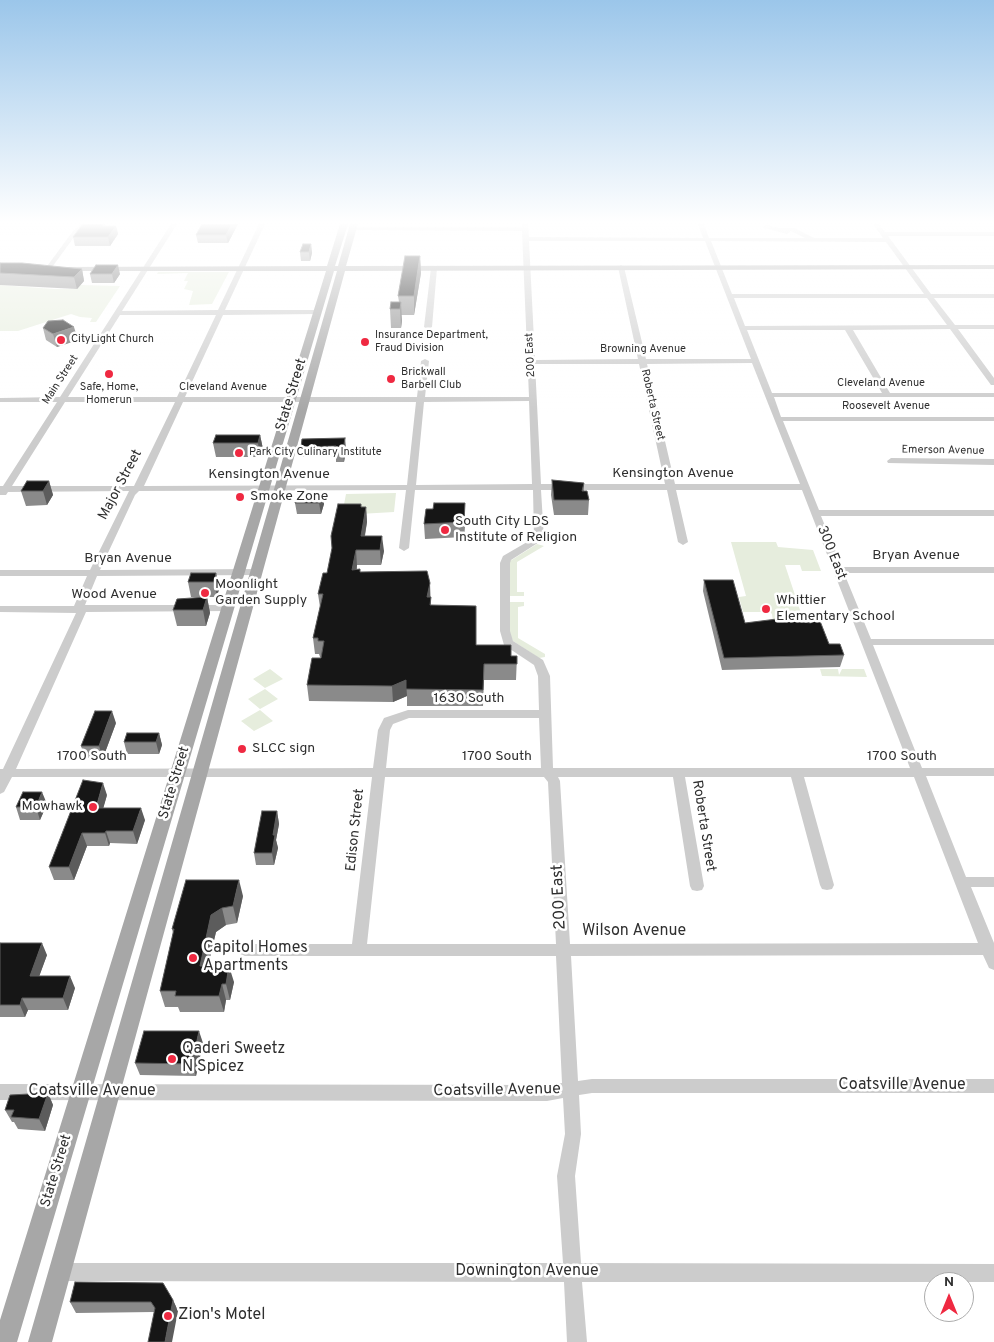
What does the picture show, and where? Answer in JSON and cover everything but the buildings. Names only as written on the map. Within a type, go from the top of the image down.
[{"type":"main road","name":"State Street","points":[[5,1342],[324,287]]},
{"type":"main road","name":"State Street","points":[[40,1342],[337,287]]},
{"type":"street","name":"Main Street","points":[[2,492],[134,287]]},
{"type":"street","name":"Major Street","points":[[0,790],[4,773],[81,613],[80,604],[94,573],[131,494],[141,484],[233,287]]},
{"type":"street","points":[[428,327],[432,287]]},
{"type":"street","name":"200 East","points":[[528,287],[539,539],[507,558],[505,563],[505,631],[508,643],[540,663],[543,669],[547,772],[554,781],[573,1134],[566,1176],[577,1342]]},
{"type":"street","name":"Roberta Street","points":[[625,287],[683,542]]},
{"type":"street","name":"300 East","points":[[725,287],[961,882],[991,949],[994,964]]},
{"type":"street","points":[[922,287],[994,383]]},
{"type":"street","points":[[729,296],[994,296]]},
{"type":"street","points":[[118,313],[317,312]]},
{"type":"street","points":[[741,328],[994,327]]},
{"type":"street","points":[[848,328],[886,395]]},
{"type":"street","points":[[404,548],[425,360]]},
{"type":"street","name":"Browning Avenue","points":[[531,362],[755,361]]},
{"type":"street","name":"Cleveland Avenue","points":[[768,395],[994,395]]},
{"type":"street","name":"Cleveland Avenue","points":[[0,400],[533,399]]},
{"type":"street","name":"Roosevelt Avenue","points":[[778,419],[994,418]]},
{"type":"street","name":"Emerson Avenue","points":[[891,461],[994,462]]},
{"type":"street","name":"Kensington Avenue","points":[[2,492],[136,489],[805,487]]},
{"type":"street","points":[[815,513],[994,513]]},
{"type":"street","name":"Bryan Avenue","points":[[838,570],[994,570]]},
{"type":"street","name":"Bryan Avenue","points":[[0,573],[257,572]]},
{"type":"street","name":"Wood Avenue","points":[[0,609],[228,608]]},
{"type":"street","points":[[866,642],[994,642]]},
{"type":"street","name":"1630 South","points":[[393,718],[408,714],[545,714]]},
{"type":"street","name":"Edison Street","points":[[359,950],[386,724],[393,718]]},
{"type":"street","name":"1700 South","points":[[4,773],[201,771],[994,772]]},
{"type":"street","name":"Roberta Street","points":[[678,772],[696,886]]},
{"type":"street","points":[[796,772],[827,885]]},
{"type":"street","points":[[961,882],[994,882]]},
{"type":"street","name":"Wilson Avenue","points":[[244,950],[991,949]]},
{"type":"street","name":"Coatsville Avenue","points":[[0,1092],[547,1093],[592,1086],[994,1086]]},
{"type":"street","name":"Downington Avenue","points":[[60,1272],[994,1273]]},
{"type":"green space","points":[[0,287],[76,289],[78,287],[120,287],[96,322],[90,322],[92,318],[71,314],[18,331],[0,331]]},
{"type":"green space","points":[[185,287],[221,287],[212,304],[189,305],[193,291],[184,289]]},
{"type":"green space","points":[[396,493],[394,512],[342,515],[346,494]]},
{"type":"green space","points":[[731,542],[776,542],[778,547],[813,550],[821,571],[802,571],[800,565],[785,565],[802,616],[794,623],[773,622],[770,612],[743,612],[739,597],[746,596]]},
{"type":"green space","points":[[537,544],[544,546],[517,562],[517,592],[524,592],[524,596],[510,596],[510,561]]},
{"type":"green space","points":[[510,602],[524,602],[524,606],[518,607],[518,638],[545,654],[545,657],[539,658],[513,641],[510,635]]},
{"type":"green space","points":[[270,669],[283,679],[265,688],[253,679]]},
{"type":"green space","points":[[820,669],[838,669],[839,675],[842,669],[864,669],[867,677],[822,676]]},
{"type":"green space","points":[[265,689],[278,699],[260,709],[248,699]]},
{"type":"green space","points":[[260,710],[273,721],[254,731],[241,721]]},
{"type":"place","name":"CityLight Church","points":[[61,340]]},
{"type":"place","name":"Insurance Department, Fraud Division","points":[[365,342]]},
{"type":"place","name":"Safe, Home, Homerun","points":[[109,374]]},
{"type":"place","name":"Brickwall Barbell Club","points":[[391,379]]},
{"type":"place","name":"Park City Culinary Institute","points":[[239,453]]},
{"type":"place","name":"Smoke Zone","points":[[240,497]]},
{"type":"place","name":"South City LDS Institute of Religion","points":[[445,530]]},
{"type":"place","name":"Moonlight Garden Supply","points":[[205,593]]},
{"type":"place","name":"Whittier Elementary School","points":[[766,609]]},
{"type":"place","name":"SLCC sign","points":[[242,749]]},
{"type":"place","name":"Mowhawk","points":[[93,807]]},
{"type":"place","name":"Capitol Homes Apartments","points":[[193,958]]},
{"type":"place","name":"Qaderi Sweetz N Spicez","points":[[172,1059]]},
{"type":"place","name":"Zion's Motel","points":[[168,1316]]}]
